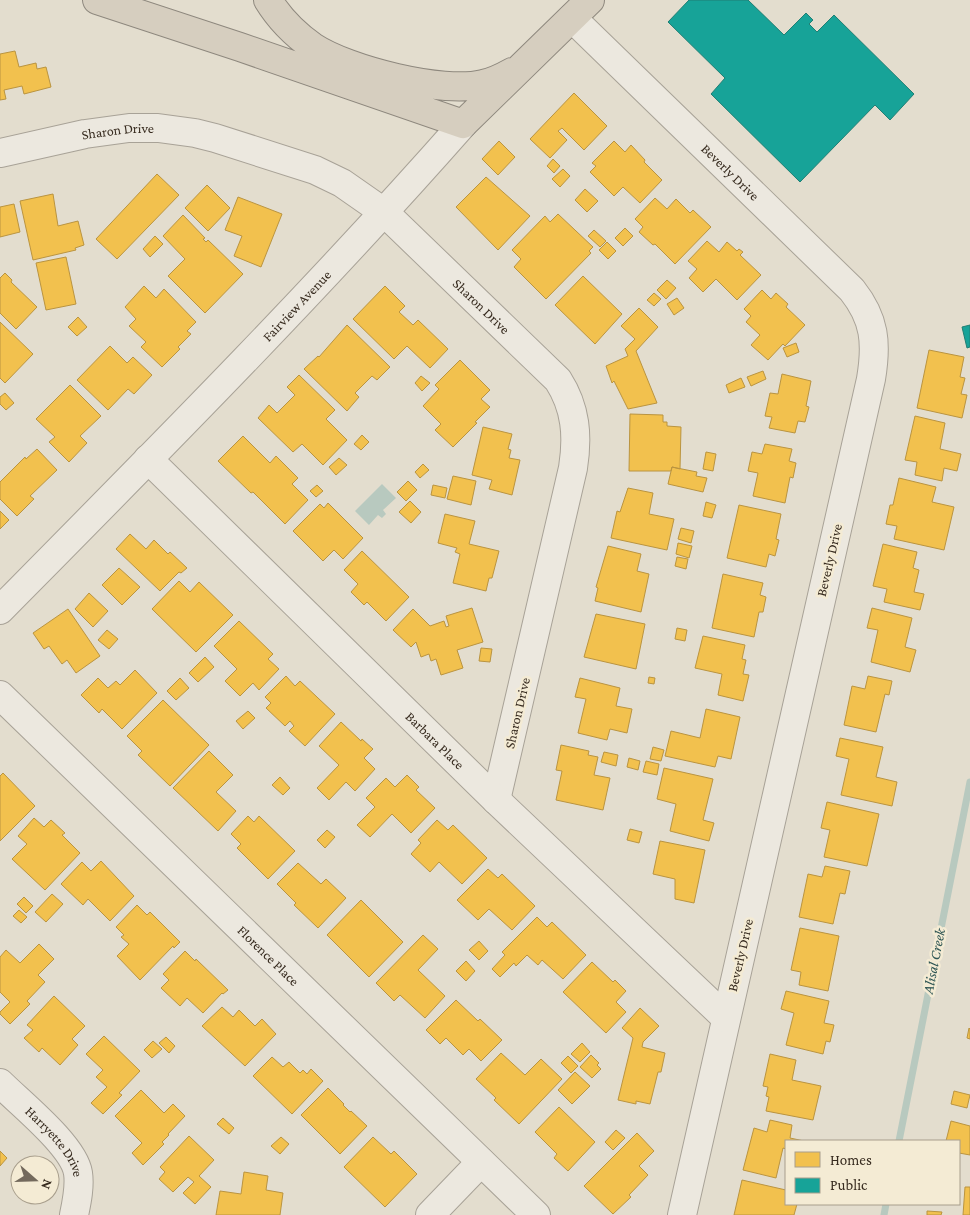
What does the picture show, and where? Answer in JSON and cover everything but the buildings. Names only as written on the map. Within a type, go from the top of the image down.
[{"type":"highway","points":[[97,0],[463,124]]},
{"type":"highway","points":[[268,0],[286,23],[314,47],[329,55],[389,75],[430,84],[466,86],[484,84],[522,68]]},
{"type":"highway","name":"Fairview Avenue","points":[[463,124],[581,9]]},
{"type":"street","name":"Beverly Drive","points":[[581,9],[852,290],[866,309],[874,338],[873,364],[870,379],[682,1215]]},
{"type":"street","name":"Fairview Avenue","points":[[0,610],[385,213],[463,124]]},
{"type":"street","name":"Sharon Drive","points":[[0,153],[85,134],[144,127],[174,129],[215,138],[315,170],[342,183],[385,213],[558,380],[567,396],[574,417],[576,441],[573,468],[496,800]]},
{"type":"street","name":"Barbara Place","points":[[148,459],[496,800],[726,1018]]},
{"type":"street","name":"Florence Place","points":[[0,695],[536,1215]]},
{"type":"street","name":"Harryette Drive","points":[[0,1083],[72,1156],[78,1172],[78,1189],[74,1215]]},
{"type":"street","points":[[430,1215],[482,1162]]},
{"type":"shaded area","points":[[382,484],[396,498],[383,510],[386,514],[382,518],[378,515],[369,525],[355,511]]},
{"type":"waterway","name":"Alisal Creek","points":[[899,1140],[970,782]]},
{"type":"waterway","name":"Alisal Creek","points":[[884,1215],[886,1205]]}]
